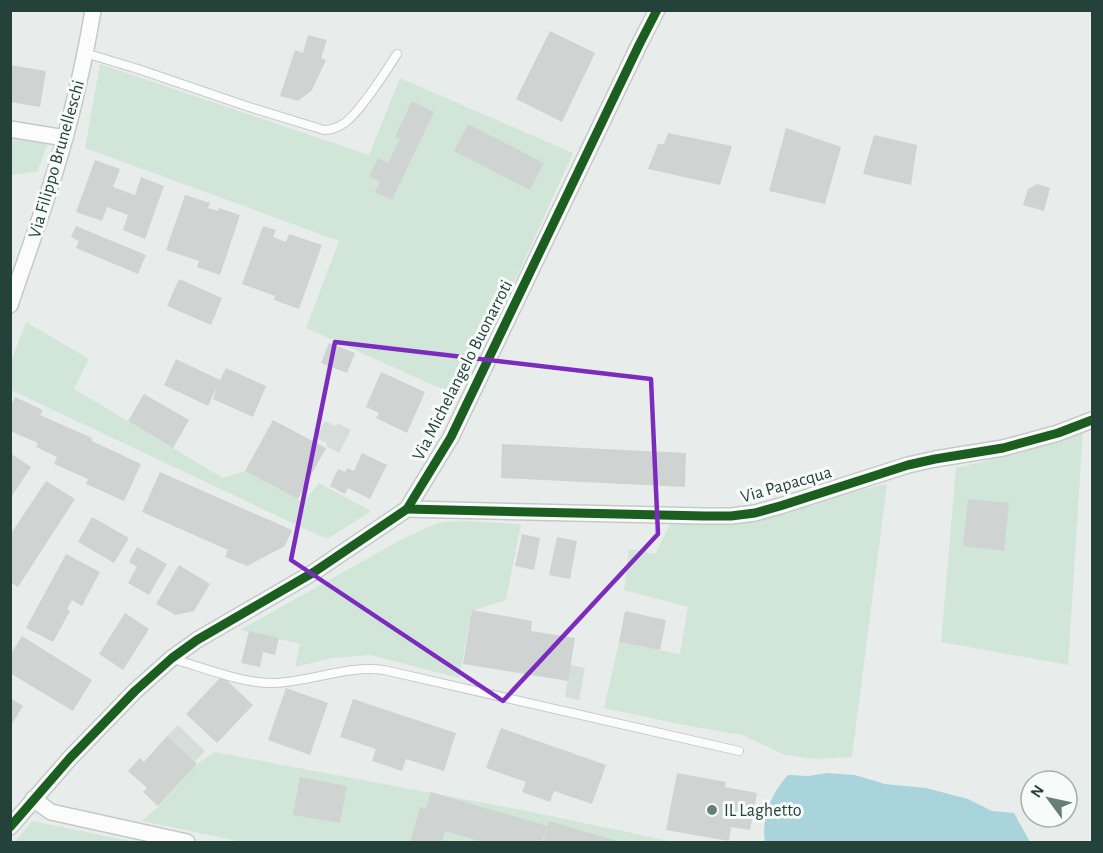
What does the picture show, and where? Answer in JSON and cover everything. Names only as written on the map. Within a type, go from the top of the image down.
[{"type":"street","name":"Via Filippo Brunelleschi","points":[[10,305],[64,138],[93,10]]},
{"type":"street","name":"Via Michelangelo Buonarroti","points":[[10,827],[70,758],[135,691],[172,658],[197,640],[314,572],[407,508],[451,437],[657,10]]},
{"type":"street","points":[[10,129],[64,138]]},
{"type":"street","name":"Via Papacqua","points":[[407,508],[704,516],[744,515],[780,506],[908,465],[1010,446],[1058,433],[1092,420]]},
{"type":"street","points":[[33,799],[51,812],[187,843]]},
{"type":"lane","points":[[85,53],[249,108],[324,130],[339,127],[353,115],[397,54]]},
{"type":"lane","points":[[172,658],[263,684],[366,669],[384,670],[739,751]]},
{"type":"highlighted area","points":[[335,342],[651,379],[658,534],[503,701],[291,560]]},
{"type":"shaded area","points":[[325,421],[335,426],[338,423],[351,430],[339,453],[326,446],[327,443],[316,438]]},
{"type":"shaded area","points":[[570,665],[585,668],[579,700],[565,697]]},
{"type":"shaded area","points":[[178,725],[205,751],[195,762],[167,736]]},
{"type":"green space","points":[[100,64],[369,155],[400,78],[573,153],[519,272],[453,394],[306,328],[339,241],[85,148]]},
{"type":"green space","points":[[10,136],[48,143],[37,172],[11,175]]},
{"type":"green space","points":[[26,322],[89,359],[74,389],[223,478],[245,471],[298,499],[303,504],[319,483],[371,511],[329,538],[322,537],[11,390],[10,364]]},
{"type":"green space","points":[[1083,431],[1068,665],[941,642],[956,468],[1002,457]]},
{"type":"green space","points":[[887,484],[852,757],[816,759],[785,755],[742,735],[604,708],[619,642],[680,654],[688,607],[624,590],[629,549],[655,554],[670,524],[723,524],[763,518],[813,505],[850,492]]},
{"type":"green space","points":[[440,522],[521,524],[506,600],[472,611],[459,678],[370,655],[333,658],[295,667],[300,644],[240,630],[402,539]]},
{"type":"green space","points":[[214,752],[532,812],[674,842],[242,842],[142,821],[159,806],[197,764]]},
{"type":"green space","points":[[32,821],[135,842],[15,842]]},
{"type":"water","points":[[827,773],[855,775],[885,784],[926,788],[968,799],[992,811],[1014,813],[1019,822],[1019,829],[1023,829],[1030,842],[765,842],[766,815],[777,789],[788,775],[808,776]]},
{"type":"building","points":[[550,31],[595,53],[562,122],[516,99]]},
{"type":"building","points":[[308,35],[327,40],[321,58],[326,60],[312,90],[298,101],[280,96],[295,50],[303,53]]},
{"type":"building","points":[[10,65],[46,71],[40,107],[10,102]]},
{"type":"building","points":[[412,101],[434,112],[392,200],[375,192],[380,182],[369,176],[378,158],[388,163],[400,139],[395,137]]},
{"type":"building","points":[[468,124],[544,163],[530,190],[454,151]]},
{"type":"building","points":[[786,128],[841,147],[825,204],[769,191]]},
{"type":"building","points":[[668,133],[732,146],[720,185],[648,169],[658,144],[664,144]]},
{"type":"building","points":[[874,135],[917,145],[911,185],[863,174]]},
{"type":"building","points":[[95,160],[120,169],[113,187],[135,195],[141,177],[164,186],[145,239],[123,230],[128,215],[107,207],[102,221],[76,212]]},
{"type":"building","points":[[1037,184],[1050,188],[1044,211],[1023,205],[1028,189]]},
{"type":"building","points":[[185,195],[210,203],[208,208],[218,211],[219,208],[240,215],[220,275],[197,267],[199,261],[166,250]]},
{"type":"building","points":[[76,226],[146,255],[138,274],[76,248],[79,241],[71,237]]},
{"type":"building","points":[[263,226],[276,230],[273,237],[286,242],[289,234],[322,245],[299,309],[274,300],[275,296],[242,284]]},
{"type":"building","points":[[179,279],[222,298],[211,325],[167,306]]},
{"type":"building","points":[[329,343],[355,353],[347,373],[321,363]]},
{"type":"building","points":[[176,359],[220,380],[226,368],[266,386],[253,417],[213,399],[218,385],[208,406],[164,385]]},
{"type":"building","points":[[381,372],[425,392],[407,433],[376,418],[379,413],[366,407]]},
{"type":"building","points":[[144,394],[189,420],[173,448],[128,421]]},
{"type":"building","points":[[15,397],[43,410],[40,415],[92,438],[92,441],[141,464],[124,501],[86,484],[88,479],[54,464],[57,457],[36,447],[38,443],[10,431],[10,407]]},
{"type":"building","points":[[273,420],[326,448],[298,499],[245,471]]},
{"type":"building","points":[[502,444],[686,453],[685,487],[501,478]]},
{"type":"building","points":[[10,453],[31,467],[10,499]]},
{"type":"building","points":[[362,453],[387,465],[370,499],[348,488],[345,494],[330,486],[338,469],[345,472],[347,468],[354,471]]},
{"type":"building","points":[[160,472],[292,530],[285,546],[247,566],[225,557],[228,550],[142,512]]},
{"type":"building","points":[[46,481],[75,499],[18,587],[10,582],[10,535]]},
{"type":"building","points":[[968,499],[1009,503],[1004,551],[963,546]]},
{"type":"building","points":[[92,517],[129,538],[114,563],[78,542]]},
{"type":"building","points":[[522,534],[540,538],[534,570],[515,566]]},
{"type":"building","points":[[557,537],[577,541],[570,579],[549,575]]},
{"type":"building","points":[[137,547],[167,564],[149,595],[128,583],[137,567],[129,562]]},
{"type":"building","points":[[66,554],[100,572],[82,606],[72,600],[67,609],[70,611],[53,642],[26,628]]},
{"type":"building","points":[[179,565],[210,584],[194,611],[176,615],[156,604]]},
{"type":"building","points":[[472,610],[532,621],[531,631],[575,638],[568,681],[463,664]]},
{"type":"building","points":[[625,611],[666,620],[660,650],[619,642]]},
{"type":"building","points":[[125,613],[149,629],[123,670],[99,654]]},
{"type":"building","points":[[249,631],[279,638],[275,655],[263,652],[260,667],[241,663]]},
{"type":"building","points":[[22,636],[92,680],[73,711],[10,673],[10,655]]},
{"type":"building","points":[[222,676],[253,705],[217,743],[186,714]]},
{"type":"building","points":[[286,688],[328,703],[310,755],[268,740]]},
{"type":"building","points":[[10,698],[23,706],[10,727]]},
{"type":"building","points":[[353,699],[456,733],[444,771],[406,759],[402,771],[372,761],[376,749],[340,737]]},
{"type":"building","points":[[501,728],[606,765],[592,804],[554,791],[550,802],[522,792],[526,782],[486,768]]},
{"type":"building","points":[[167,736],[197,764],[158,806],[143,792],[147,788],[128,771],[140,758],[144,762]]},
{"type":"building","name":"IL Laghetto","points":[[677,773],[726,782],[725,787],[757,793],[750,830],[731,827],[729,841],[666,830]]},
{"type":"building","points":[[300,777],[347,786],[340,823],[293,815]]},
{"type":"building","points":[[431,792],[547,826],[542,842],[483,842],[445,831],[442,842],[410,842],[420,807],[426,808]]},
{"type":"building","points":[[549,821],[621,842],[543,842]]},
{"type":"cycle path","points":[[10,827],[70,758],[135,691],[172,658],[197,640],[314,572],[407,509],[451,437],[657,10]]},
{"type":"cycle path","points":[[407,509],[704,516],[755,513],[908,465],[1003,448],[1058,433],[1092,420]]},
{"type":"place","name":"IL Laghetto","points":[[712,810]]}]
